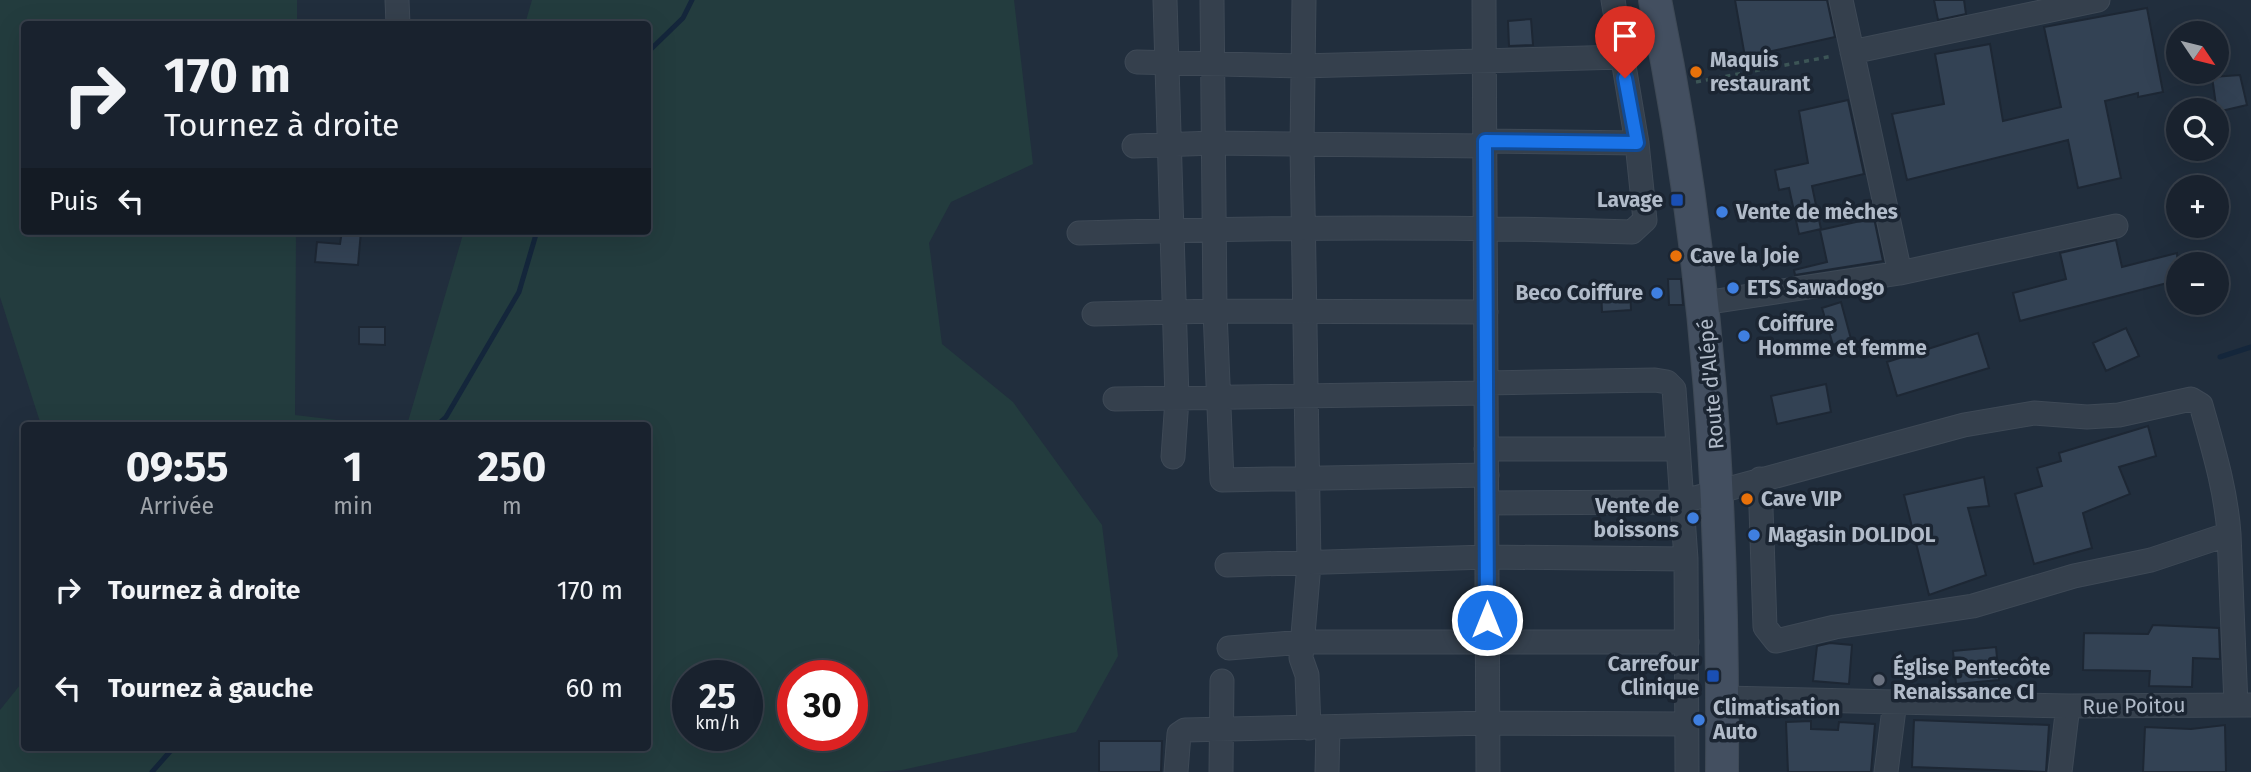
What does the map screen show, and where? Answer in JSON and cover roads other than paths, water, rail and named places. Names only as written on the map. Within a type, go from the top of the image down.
[{"type":"main road","name":"Route d'Alépé","points":[[1656,0],[1673,87],[1704,303],[1719,491],[1722,772]]},
{"type":"street","points":[[397,0],[398,21]]},
{"type":"street","points":[[1165,0],[1177,398],[1173,457]]},
{"type":"street","points":[[1212,0],[1215,311],[1221,398],[1222,480],[1486,475]]},
{"type":"street","points":[[1304,0],[1302,146],[1309,564],[1301,658],[1327,772]]},
{"type":"street","points":[[1484,0],[1488,772]]},
{"type":"street","points":[[1079,233],[1215,228],[1485,228],[1632,232],[1640,228],[1645,220],[1637,143],[1613,0]]},
{"type":"street","points":[[1841,0],[1900,273]]},
{"type":"street","points":[[1852,52],[2098,0]]},
{"type":"street","points":[[1137,62],[1302,66],[1621,57]]},
{"type":"street","points":[[1134,146],[1213,143],[1302,146],[1637,143]]},
{"type":"street","points":[[1704,303],[1900,273],[2116,226]]},
{"type":"street","points":[[1094,314],[1215,311],[1486,312]]},
{"type":"street","points":[[1115,399],[1308,396],[1667,382],[1674,389],[1686,559],[1687,772]]},
{"type":"street","points":[[1487,503],[1680,502],[1964,425],[2034,413],[2087,417],[2119,415],[2191,399],[2201,405],[2215,452],[2229,534],[2243,705]]},
{"type":"street","points":[[1486,449],[1677,449]]},
{"type":"street","points":[[1760,480],[1765,627],[1776,642],[1835,627],[1973,606],[2074,576],[2151,560],[2229,534]]},
{"type":"street","points":[[1227,565],[1487,557],[1686,559]]},
{"type":"street","points":[[1229,648],[1303,642],[1687,642]]},
{"type":"street","points":[[1221,772],[1222,681]]},
{"type":"street","name":"Rue Poitou","points":[[1723,698],[2068,706],[2243,705]]},
{"type":"street","points":[[1886,772],[1895,701]]},
{"type":"street","points":[[2060,772],[2068,706]]},
{"type":"street","points":[[1177,772],[1179,734],[1185,730],[1488,723],[1688,724]]},
{"type":"waterway","points":[[651,49],[683,18],[692,0]]},
{"type":"waterway","points":[[440,422],[446,417],[519,292],[536,235]]},
{"type":"waterway","points":[[2220,357],[2251,347]]},
{"type":"waterway","points":[[152,772],[170,751]]},
{"type":"place","name":"Maquis restaurant","points":[[1696,72]]},
{"type":"place","name":"Lavage","points":[[1677,200]]},
{"type":"place","name":"Vente de mèches","points":[[1722,212]]},
{"type":"place","name":"Cave la Joie","points":[[1676,256]]},
{"type":"place","name":"ETS Sawadogo","points":[[1733,288]]},
{"type":"place","name":"Beco Coiffure","points":[[1657,293]]},
{"type":"place","name":"Coiffure Homme et femme","points":[[1744,336]]},
{"type":"place","name":"Cave VIP","points":[[1747,499]]},
{"type":"place","name":"Vente de boissons","points":[[1693,518]]},
{"type":"place","name":"Magasin DOLIDOL","points":[[1754,535]]},
{"type":"place","name":"Carrefour Clinique","points":[[1713,676]]},
{"type":"place","name":"Église Pentecôte Renaissance CI","points":[[1879,680]]},
{"type":"place","name":"Climatisation Auto","points":[[1699,720]]}]
